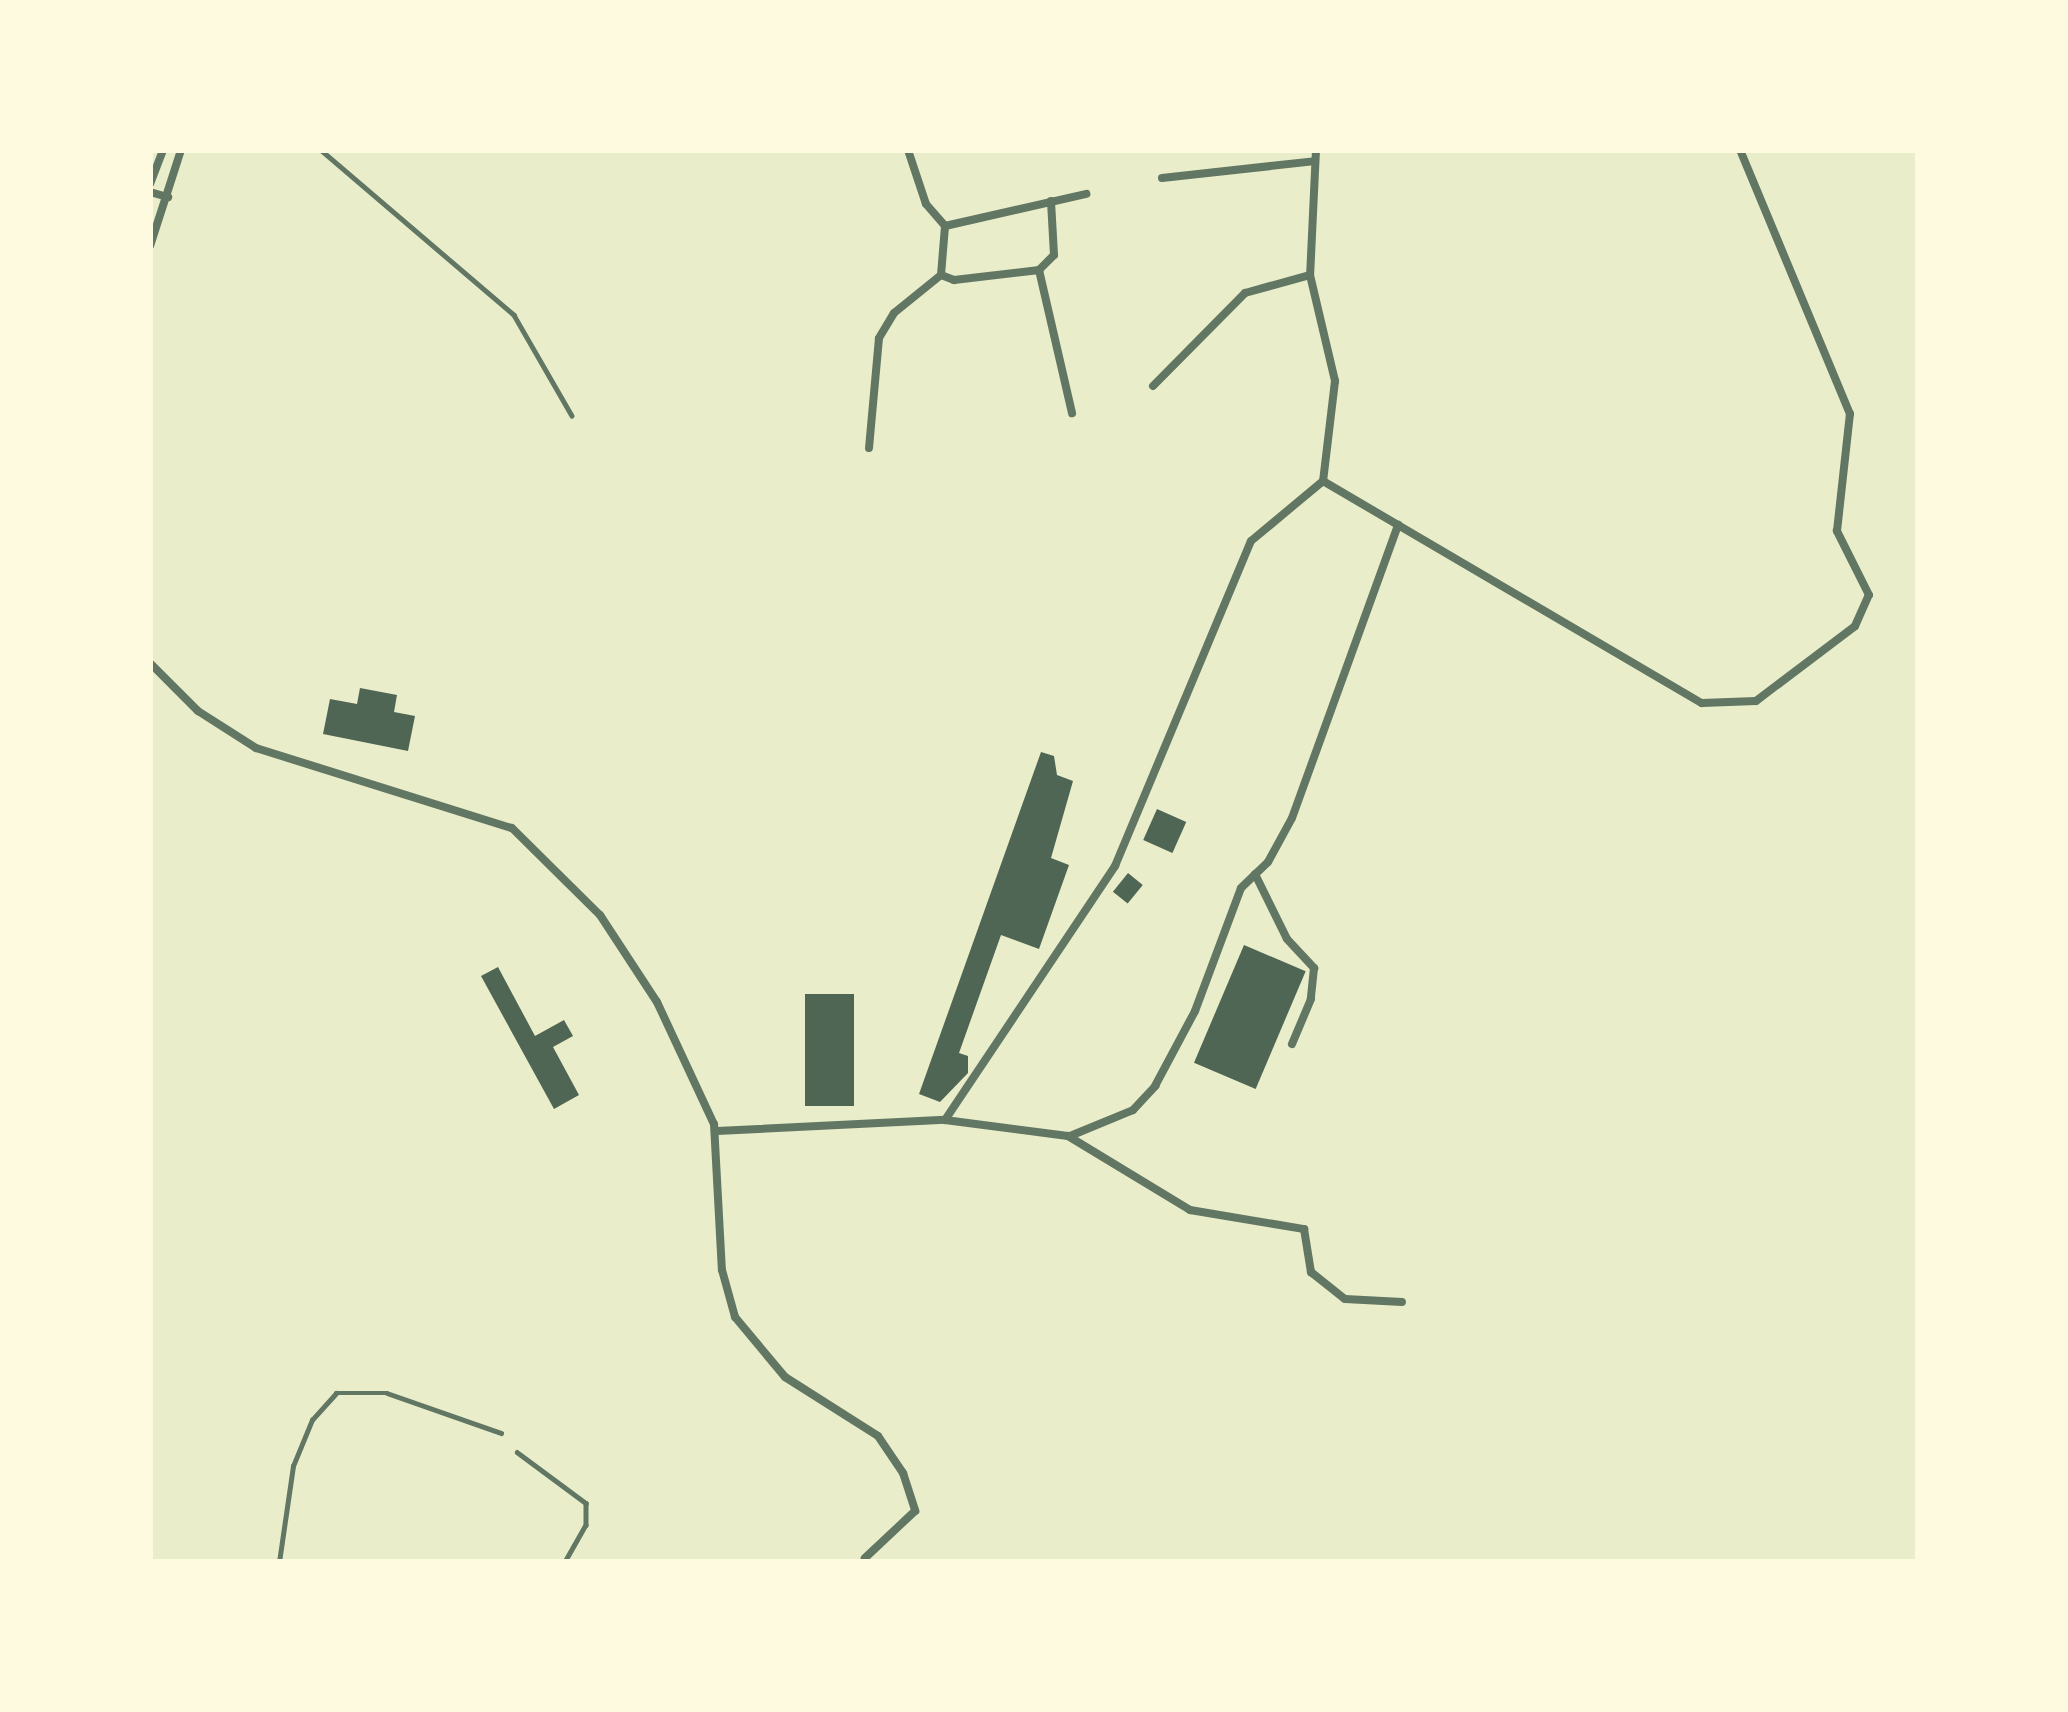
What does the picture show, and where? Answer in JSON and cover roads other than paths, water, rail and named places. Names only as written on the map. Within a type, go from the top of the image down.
[{"type":"street","points":[[150,161],[163,150]]},
{"type":"street","points":[[163,150],[150,188],[168,196]]},
{"type":"street","points":[[150,246],[181,150]]},
{"type":"street","points":[[869,448],[879,338],[894,313],[941,274],[945,226],[926,204],[908,150]]},
{"type":"street","points":[[1323,481],[1720,707],[1756,701],[1864,616],[1870,595],[1837,531],[1850,414],[1740,150]]},
{"type":"street","points":[[944,1120],[1115,866],[1252,541],[1323,481],[1335,381],[1310,275],[1316,156],[1162,178]]},
{"type":"street","points":[[945,226],[1086,194]]},
{"type":"street","points":[[941,274],[954,280],[1039,270],[1054,255],[1052,201]]},
{"type":"street","points":[[1039,270],[1072,412]]},
{"type":"street","points":[[1154,386],[1245,293],[1310,275]]},
{"type":"street","points":[[1068,1136],[1133,1110],[1155,1086],[1195,1011],[1241,888],[1292,818],[1398,525]]},
{"type":"street","points":[[150,663],[198,711],[256,748],[452,804],[521,834],[600,915],[657,1002],[717,1131],[722,1270],[735,1317],[785,1377],[892,1451],[915,1510],[864,1561]]},
{"type":"street","points":[[1255,874],[1316,979],[1292,1044]]},
{"type":"street","points":[[717,1131],[944,1120],[1068,1136],[1190,1210],[1304,1229],[1311,1272],[1345,1299],[1402,1302]]},
{"type":"lane","points":[[321,150],[514,315],[572,416]]},
{"type":"lane","points":[[279,1562],[293,1466],[312,1420],[336,1394],[387,1393],[501,1432]]},
{"type":"lane","points":[[517,1452],[586,1503],[586,1525],[565,1562]]}]
